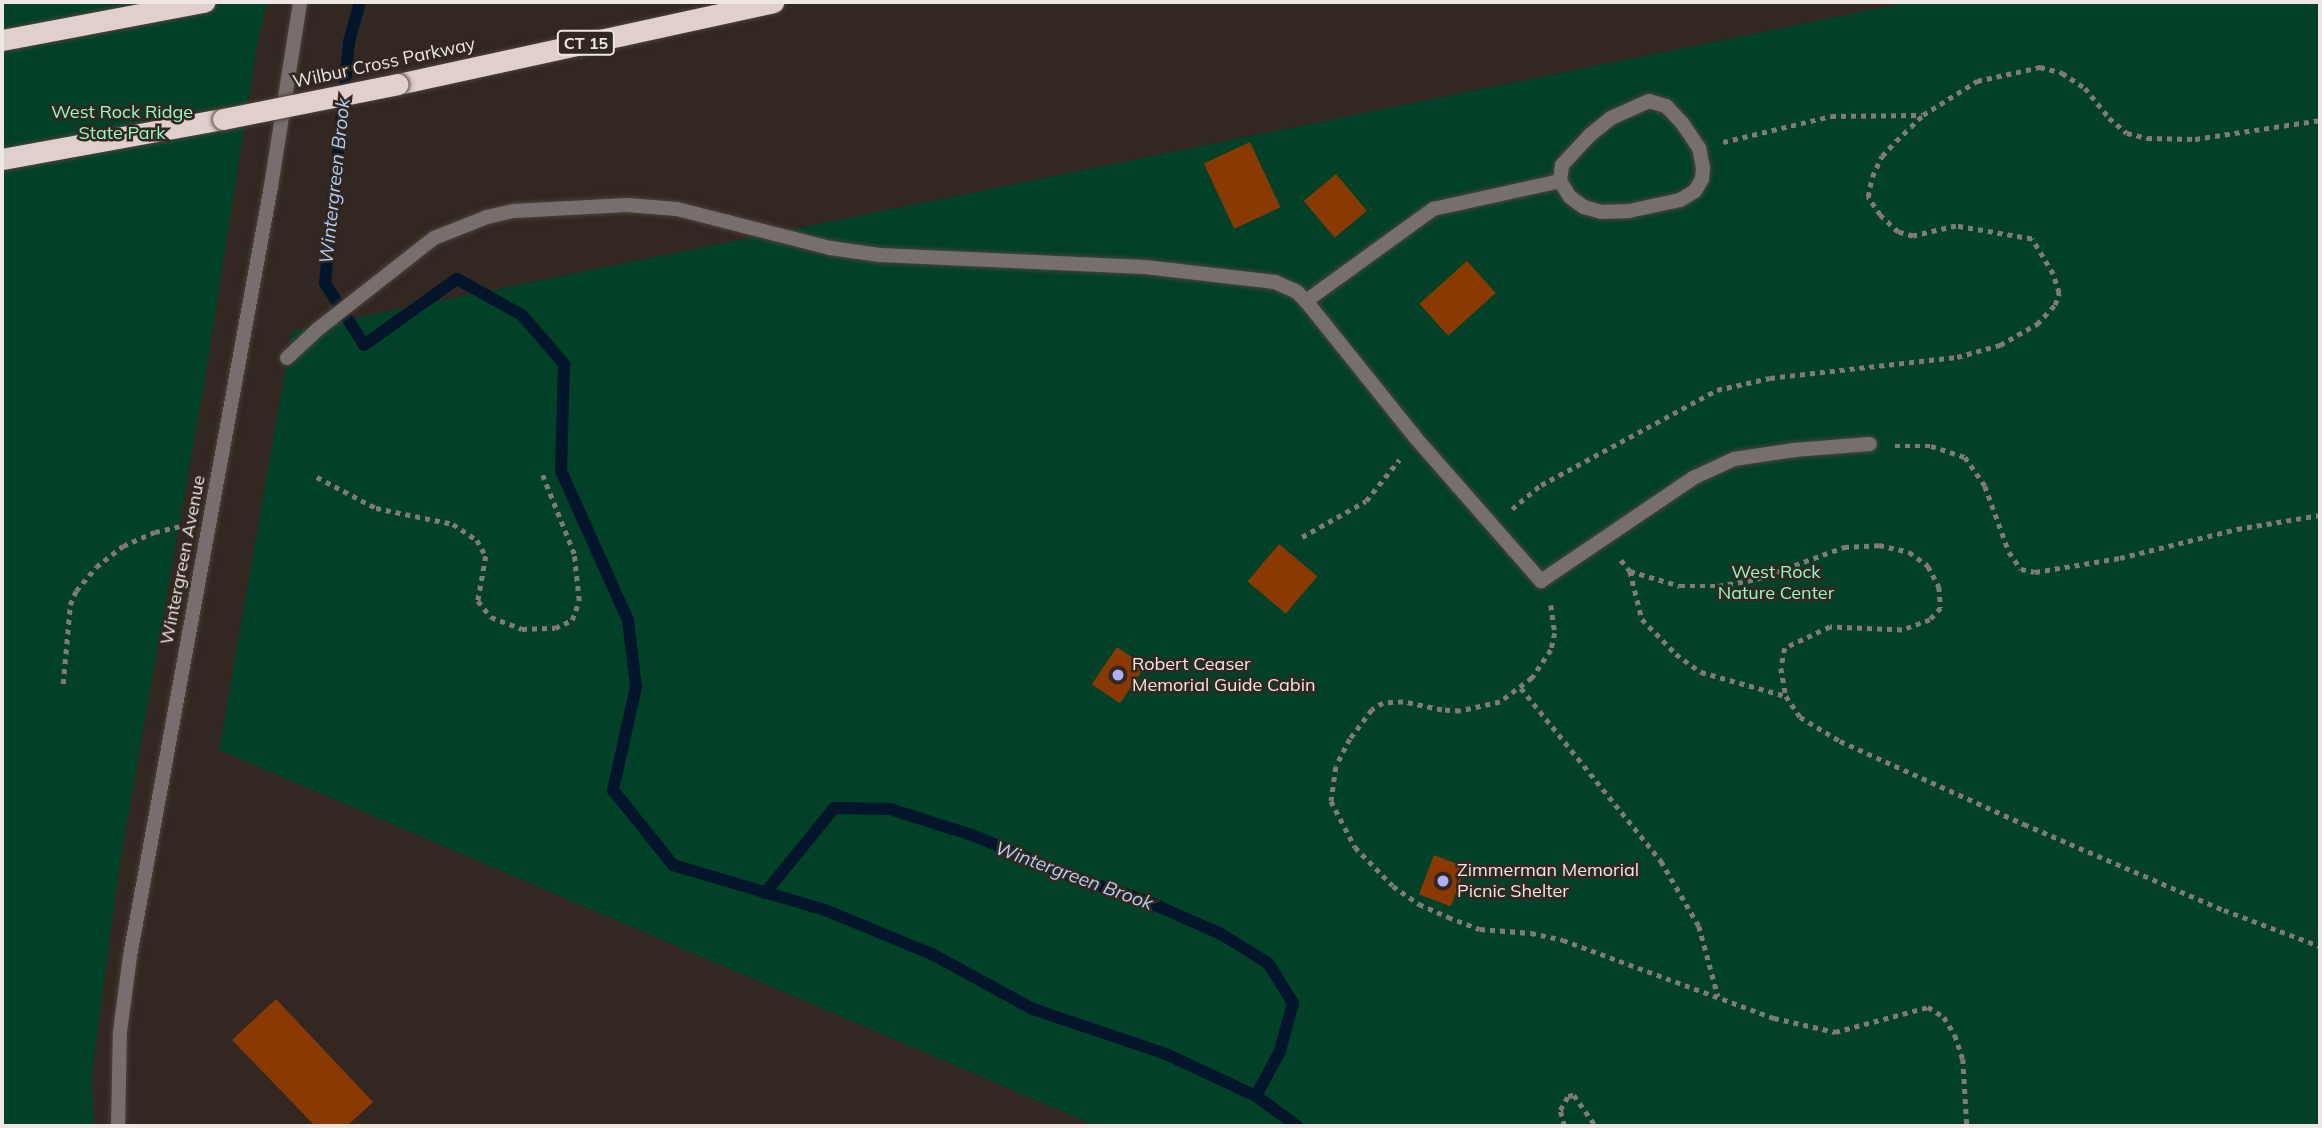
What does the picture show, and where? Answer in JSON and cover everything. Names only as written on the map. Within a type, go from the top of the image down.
[{"type":"highway","points":[[2,40],[204,2]]},
{"type":"highway","name":"Wilbur Cross Parkway","points":[[2,159],[398,84],[773,2]]},
{"type":"street","name":"Wintergreen Avenue","points":[[118,1126],[120,1032],[130,956],[210,523],[300,2]]},
{"type":"street","points":[[1649,101],[1666,106],[1699,148],[1702,179],[1695,191],[1654,207],[1601,212],[1584,207],[1570,197],[1560,181],[1562,165],[1590,135],[1611,118],[1649,101]]},
{"type":"street","points":[[1306,301],[1433,209],[1560,181]]},
{"type":"street","points":[[287,358],[318,329],[434,238],[487,217],[514,211],[627,205],[677,209],[830,248],[880,255],[1146,267],[1275,282],[1297,292],[1306,301],[1414,436],[1541,581],[1693,478],[1734,459],[1870,444]]},
{"type":"path","points":[[1490,525],[1541,485],[1717,390],[1770,378],[1957,357],[2000,345],[2037,324],[2055,305],[2058,284],[2038,245],[2025,236],[1956,226],[1913,236],[1898,232],[1880,215],[1868,197],[1872,177],[1881,156],[1923,115],[1977,81],[2040,66],[2062,73],[2085,88],[2109,118],[2127,133],[2147,138],[2195,138],[2320,120]]},
{"type":"path","points":[[1699,148],[1831,116],[1923,115]]},
{"type":"path","points":[[1302,537],[1366,501],[1384,482],[1414,436]]},
{"type":"path","points":[[1870,444],[1931,446],[1965,457],[1985,486],[2009,552],[2021,569],[2035,572],[2120,558],[2237,529],[2320,516]]},
{"type":"path","points":[[317,477],[376,508],[453,524],[477,540],[485,556],[478,601],[491,617],[522,629],[555,628],[572,620],[579,601],[574,554],[542,474]]},
{"type":"path","points":[[63,684],[70,605],[76,591],[96,567],[123,546],[155,531],[210,523]]},
{"type":"path","points":[[1603,538],[1630,571],[1642,620],[1676,654],[1700,672],[1786,696]]},
{"type":"path","points":[[1630,571],[1679,586],[1718,586],[1757,579],[1844,547],[1879,545],[1909,552],[1928,566],[1940,587],[1941,608],[1930,620],[1902,630],[1829,626],[1785,648],[1781,668],[1786,696],[1800,717],[1840,741],[2024,824],[2224,910],[2320,946]]},
{"type":"path","points":[[1541,581],[1552,607],[1555,633],[1551,650],[1521,688],[1500,702],[1460,711],[1403,702],[1383,703],[1372,710],[1350,739],[1336,767],[1331,801],[1355,847],[1393,886],[1419,904],[1448,917],[1480,929],[1531,933],[1563,940],[1774,1018],[1835,1032],[1928,1007],[1944,1017],[1955,1035],[1963,1059],[1967,1126]]},
{"type":"path","points":[[1521,688],[1661,861],[1699,926],[1718,996]]},
{"type":"path","points":[[1564,1126],[1560,1110],[1568,1096],[1574,1096],[1596,1126]]},
{"type":"green space","name":"West Rock Ridge State Park","points":[[2,2],[267,2],[257,45],[205,378],[121,856],[91,1079],[94,1126],[2,1126]]},
{"type":"green space","name":"West Rock Nature Center","points":[[1910,2],[2320,2],[2320,1126],[1096,1126],[219,750],[292,331]]},
{"type":"building","points":[[1250,142],[1280,207],[1234,229],[1204,164]]},
{"type":"building","points":[[1336,174],[1367,211],[1335,238],[1304,201]]},
{"type":"building","points":[[1467,261],[1496,293],[1448,336],[1419,304]]},
{"type":"building","points":[[1279,544],[1317,576],[1286,614],[1248,582]]},
{"type":"building","points":[[1117,647],[1145,666],[1120,703],[1092,684]]},
{"type":"building","name":"Zimmerman Memorial Picnic Shelter","points":[[1434,855],[1466,867],[1451,906],[1419,894]]},
{"type":"building","points":[[276,999],[373,1102],[347,1126],[315,1126],[232,1040]]},
{"type":"waterway","name":"Wintergreen Brook","points":[[360,2],[349,42],[325,283],[364,345],[457,279],[522,315],[564,364],[561,471],[628,620],[636,687],[613,790],[673,865],[825,910],[932,954],[1033,1009],[1166,1054],[1256,1096],[1297,1126]]},
{"type":"waterway","name":"Wintergreen Brook","points":[[765,893],[834,808],[890,809],[975,836],[1059,872],[1151,903],[1221,934],[1268,963],[1293,1003],[1280,1051],[1256,1096]]},
{"type":"place","name":"Robert Ceaser Memorial Guide Cabin","points":[[1118,675]]},
{"type":"place","name":"Zimmerman Memorial Picnic Shelter","points":[[1443,881]]}]
